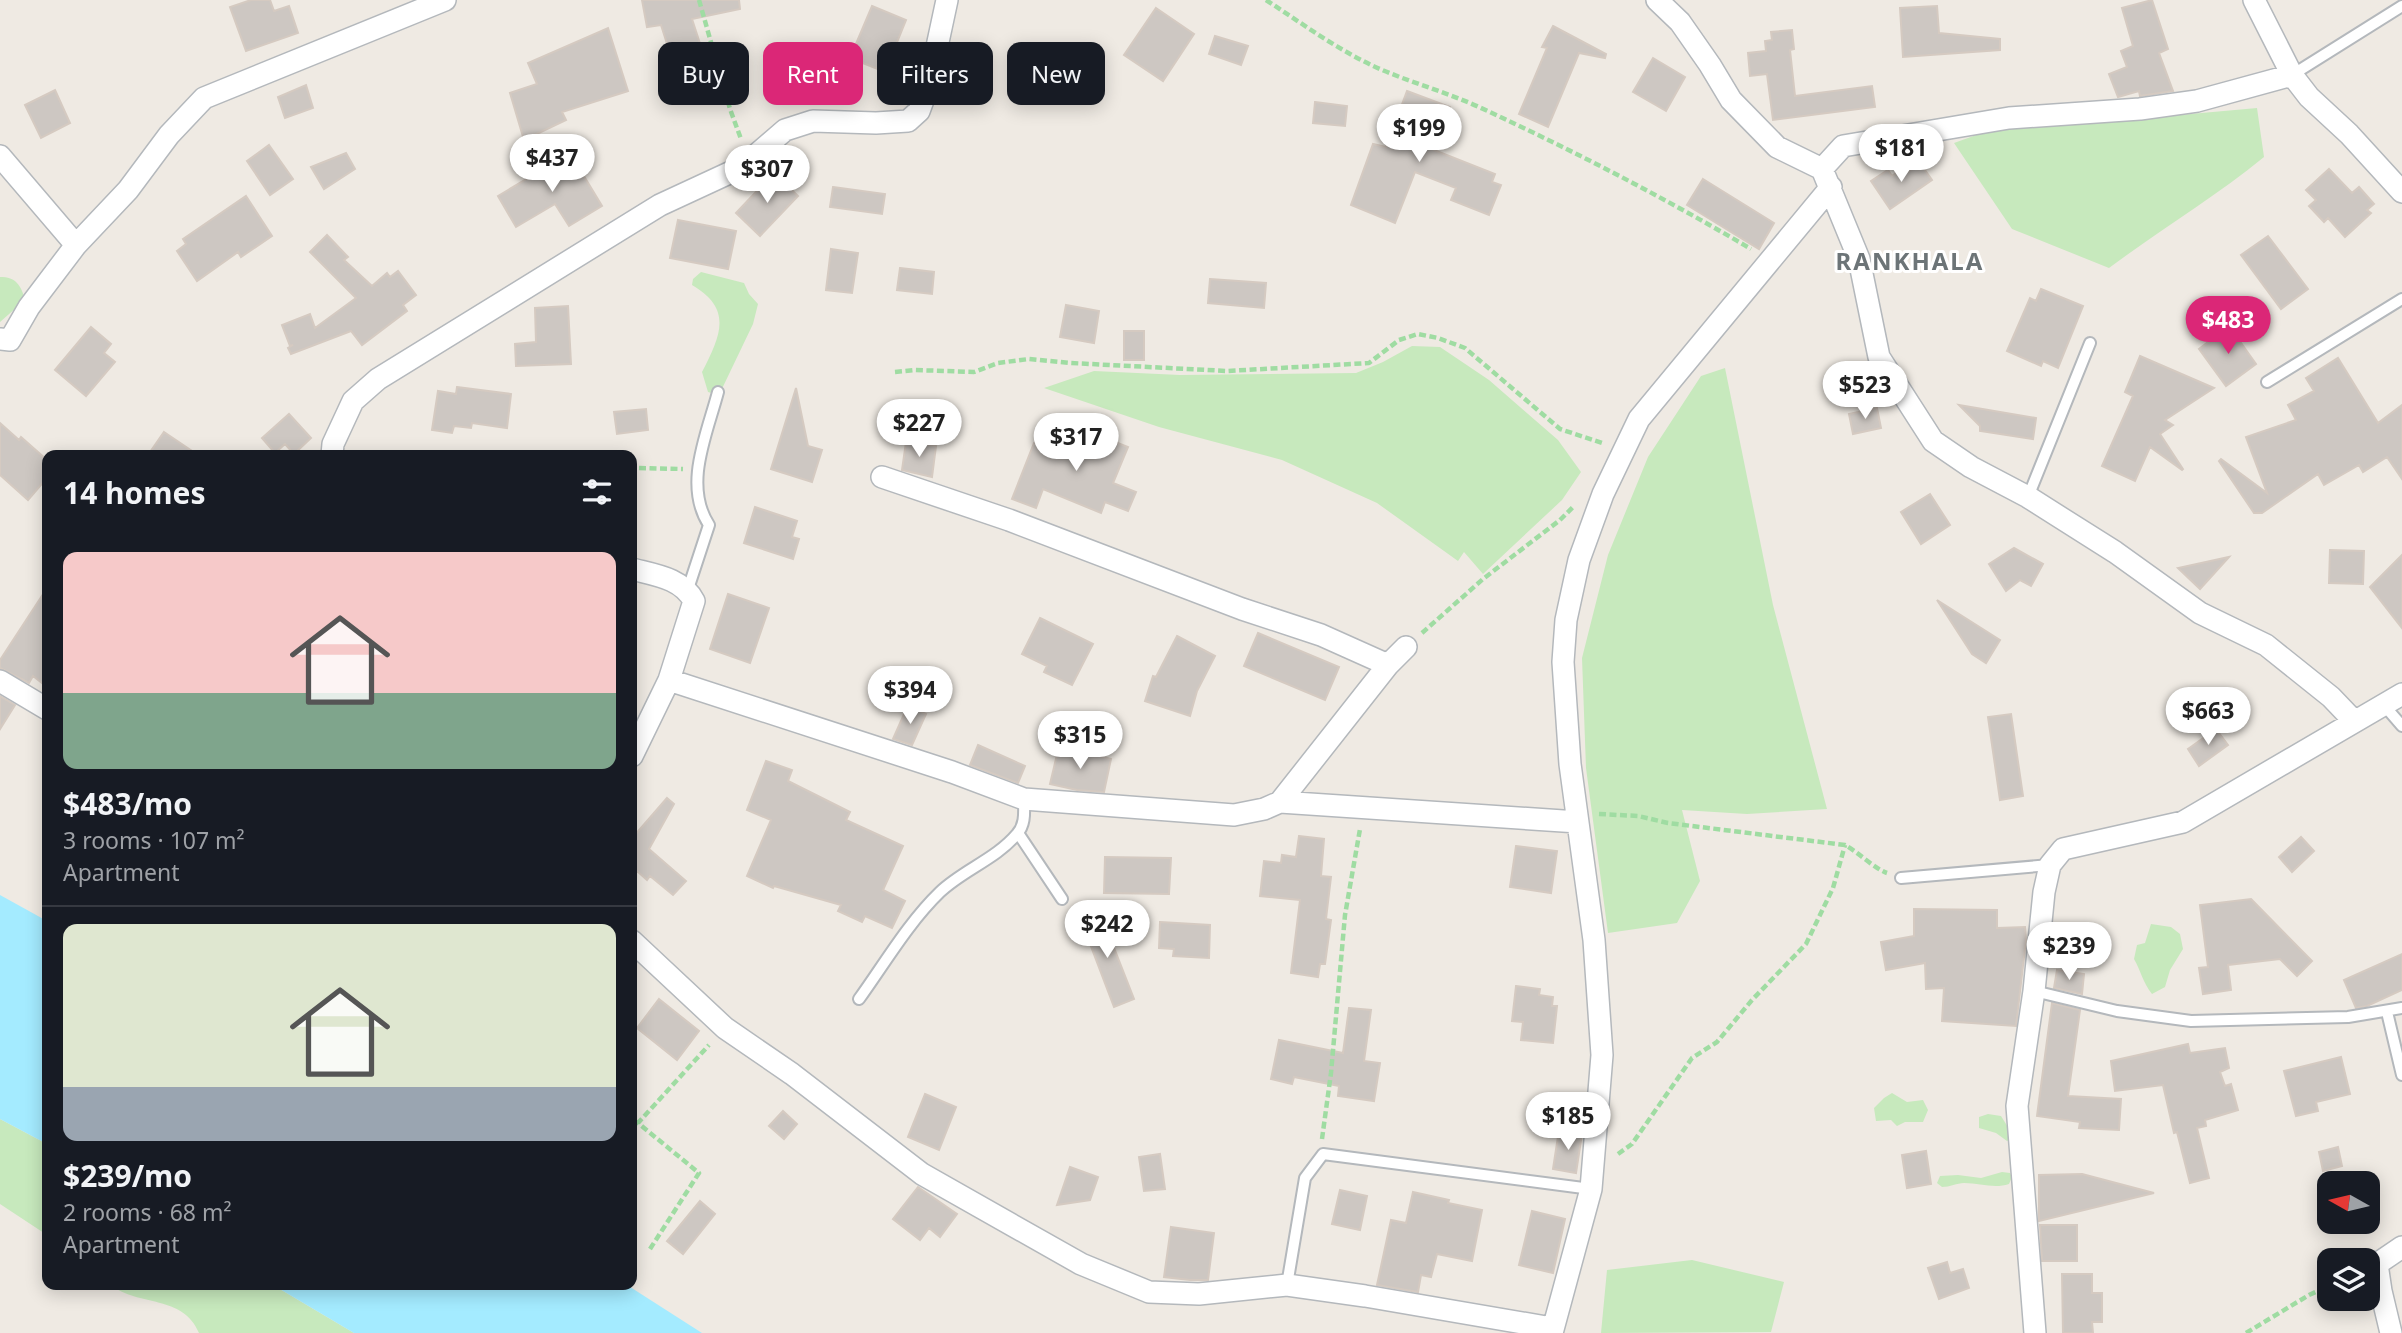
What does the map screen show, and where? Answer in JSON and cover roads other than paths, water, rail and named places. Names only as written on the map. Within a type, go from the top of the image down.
[{"type":"street","points":[[0,340],[10,340],[29,307],[76,245],[128,190],[169,135],[204,98],[445,0]]},
{"type":"street","points":[[332,450],[353,401],[378,379],[660,205],[742,167],[785,130],[813,121],[908,121],[919,111],[929,85],[947,0]]},
{"type":"street","points":[[1657,0],[1680,22],[1731,100],[1777,147],[1826,178],[1859,259],[1880,357],[1933,441],[1970,467],[2028,497],[2115,552],[2200,613],[2266,645],[2331,697],[2353,720]]},
{"type":"street","points":[[2254,0],[2292,75],[2309,97],[2349,134],[2402,192]]},
{"type":"street","points":[[637,946],[725,1028],[792,1073],[922,1174],[1081,1264],[1149,1292],[1199,1294],[1287,1285],[1552,1331],[1591,1189],[1602,1055],[1594,940],[1570,764],[1563,662],[1566,620],[1578,560],[1603,494],[1639,419],[1770,260],[1826,178],[1843,146],[2009,118],[2140,109],[2197,101],[2292,75]]},
{"type":"street","points":[[0,156],[76,245]]},
{"type":"street","points":[[882,477],[1009,520],[1242,609],[1321,635],[1388,665]]},
{"type":"street","points":[[637,570],[669,579],[688,589],[694,601],[669,680],[637,746]]},
{"type":"street","points":[[1280,802],[1388,665],[1406,648]]},
{"type":"street","points":[[669,680],[939,767],[1024,799],[1234,815],[1264,809],[1280,802],[1577,817]]},
{"type":"street","points":[[0,681],[42,706]]},
{"type":"street","points":[[2035,1333],[2017,1106],[2034,991],[2044,892],[2050,865],[2063,849],[2183,822],[2353,720],[2402,694]]},
{"type":"street","points":[[2391,1333],[2377,1264],[2402,1247]]},
{"type":"lane","points":[[2292,75],[2402,6]]},
{"type":"lane","points":[[2267,382],[2402,299]]},
{"type":"lane","points":[[2028,497],[2090,343]]},
{"type":"lane","points":[[688,589],[709,525],[701,513],[695,479],[718,392]]},
{"type":"lane","points":[[2382,704],[2402,726]]},
{"type":"lane","points":[[859,999],[927,905],[942,890],[1000,851],[1018,833],[1024,824],[1024,799]]},
{"type":"lane","points":[[1018,833],[1062,900]]},
{"type":"lane","points":[[1901,878],[2050,865]]},
{"type":"lane","points":[[2034,991],[2117,1011],[2192,1021],[2311,1019],[2387,1012],[2402,1008]]},
{"type":"lane","points":[[2387,1012],[2402,1075]]},
{"type":"lane","points":[[1287,1285],[1305,1178],[1323,1154],[1591,1189]]},
{"type":"water","points":[[0,895],[42,918],[42,1141],[0,1119]]},
{"type":"water","points":[[281,1290],[635,1290],[702,1333],[354,1333]]},
{"type":"district","name":"RANKHALA","points":[[1910,260]]}]
